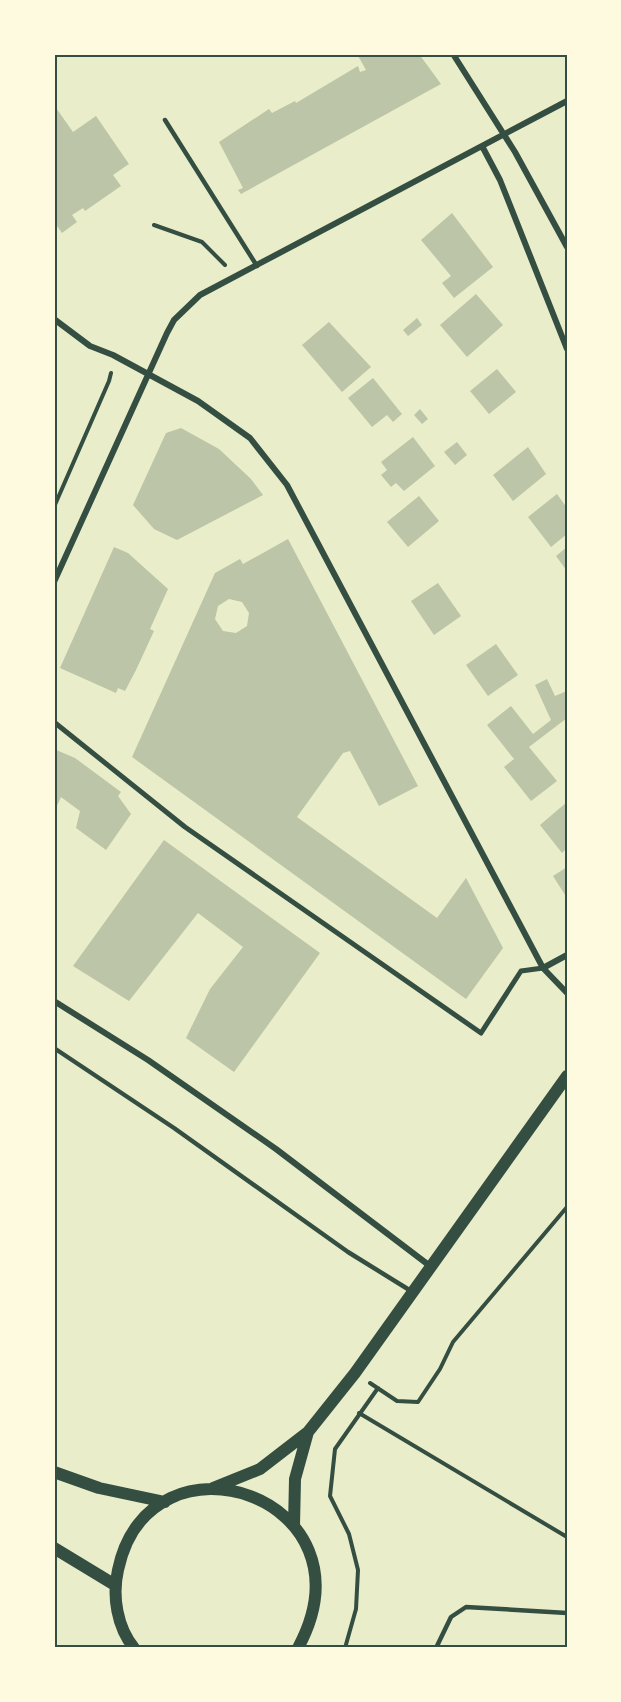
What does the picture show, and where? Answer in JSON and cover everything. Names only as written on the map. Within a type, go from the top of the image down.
[{"type":"main road","points":[[134,1648],[118,1617],[115,1585],[122,1552],[139,1523],[165,1502],[188,1492],[213,1488],[260,1468],[308,1432],[355,1373],[411,1291],[565,1079]]},
{"type":"main road","points":[[294,1526],[295,1479],[308,1432]]},
{"type":"main road","points":[[54,1472],[99,1488],[165,1502]]},
{"type":"main road","points":[[213,1488],[243,1492],[272,1505],[294,1526],[310,1554],[317,1586],[313,1618],[298,1648]]},
{"type":"main road","points":[[54,1548],[115,1585]]},
{"type":"street","points":[[453,54],[504,134],[567,248]]},
{"type":"street","points":[[54,582],[174,320],[185,306],[200,295],[567,101]]},
{"type":"street","points":[[482,146],[500,180],[567,349]]},
{"type":"street","points":[[54,319],[90,346],[113,355],[198,401],[250,438],[287,485],[543,968],[567,993]]},
{"type":"street","points":[[54,722],[185,827],[481,1033],[521,971],[543,968],[567,955]]},
{"type":"street","points":[[54,1001],[148,1060],[276,1149],[430,1266]]},
{"type":"lane","points":[[165,120],[257,266]]},
{"type":"lane","points":[[54,1048],[411,1291]]},
{"type":"lane","points":[[436,1648],[451,1617],[466,1607],[567,1613]]},
{"type":"path","points":[[154,225],[201,242],[237,277]]},
{"type":"path","points":[[54,507],[110,381],[113,355]]},
{"type":"path","points":[[355,1373],[397,1401],[418,1402],[440,1369],[453,1342],[567,1207]]},
{"type":"path","points":[[345,1648],[356,1609],[358,1570],[349,1534],[330,1496],[335,1449],[378,1388]]},
{"type":"path","points":[[359,1413],[567,1537]]},
{"type":"building","points":[[357,54],[419,54],[441,84],[241,194],[238,190],[243,188],[219,142],[269,109],[272,113],[295,101],[296,103],[358,66],[360,72],[366,70]]},
{"type":"building","points":[[54,105],[73,132],[96,116],[129,164],[113,175],[121,186],[85,211],[83,208],[72,215],[77,222],[62,233],[57,226],[54,228]]},
{"type":"building","points":[[452,213],[493,267],[454,298],[442,283],[451,276],[421,240]]},
{"type":"building","points":[[476,294],[503,325],[467,357],[440,325]]},
{"type":"building","points":[[417,318],[422,325],[408,336],[403,330]]},
{"type":"building","points":[[329,322],[371,367],[342,392],[302,345]]},
{"type":"building","points":[[497,369],[516,392],[489,414],[470,391]]},
{"type":"building","points":[[373,378],[402,414],[393,422],[387,415],[372,427],[348,398]]},
{"type":"building","points":[[420,409],[428,419],[422,424],[414,415]]},
{"type":"building","points":[[181,428],[219,449],[251,479],[263,495],[177,540],[154,529],[133,505],[166,433]]},
{"type":"building","points":[[413,437],[435,466],[404,491],[396,483],[391,487],[381,475],[387,470],[381,462]]},
{"type":"building","points":[[457,442],[467,455],[455,465],[444,452]]},
{"type":"building","points":[[528,447],[546,474],[513,501],[493,475]]},
{"type":"building","points":[[557,494],[567,508],[567,534],[551,547],[528,517]]},
{"type":"building","points":[[419,496],[439,521],[408,547],[387,522]]},
{"type":"building","points":[[288,539],[418,786],[379,806],[350,751],[343,753],[297,817],[437,918],[466,878],[503,948],[466,999],[132,757],[215,573],[240,559],[243,564]],"holes":[[[229,599],[242,602],[249,613],[247,626],[236,633],[223,631],[215,619],[218,606]]]},
{"type":"building","points":[[114,547],[128,553],[168,589],[150,629],[154,631],[136,670],[125,691],[118,688],[116,693],[60,668]]},
{"type":"building","points":[[567,547],[567,571],[556,556]]},
{"type":"building","points":[[438,583],[461,616],[434,635],[411,601]]},
{"type":"building","points":[[496,644],[518,675],[488,696],[466,665]]},
{"type":"building","points":[[547,679],[555,696],[567,691],[567,718],[529,747],[557,781],[531,801],[504,767],[514,759],[487,725],[511,706],[533,734],[551,720],[535,685]]},
{"type":"building","points":[[54,749],[75,758],[121,792],[118,796],[131,814],[106,850],[76,828],[80,811],[61,797],[54,812]]},
{"type":"building","points":[[567,802],[567,848],[562,853],[540,825]]},
{"type":"building","points":[[164,840],[320,953],[234,1072],[186,1038],[210,989],[243,947],[198,913],[129,1001],[73,966]]},
{"type":"building","points":[[567,867],[567,898],[553,876]]}]
